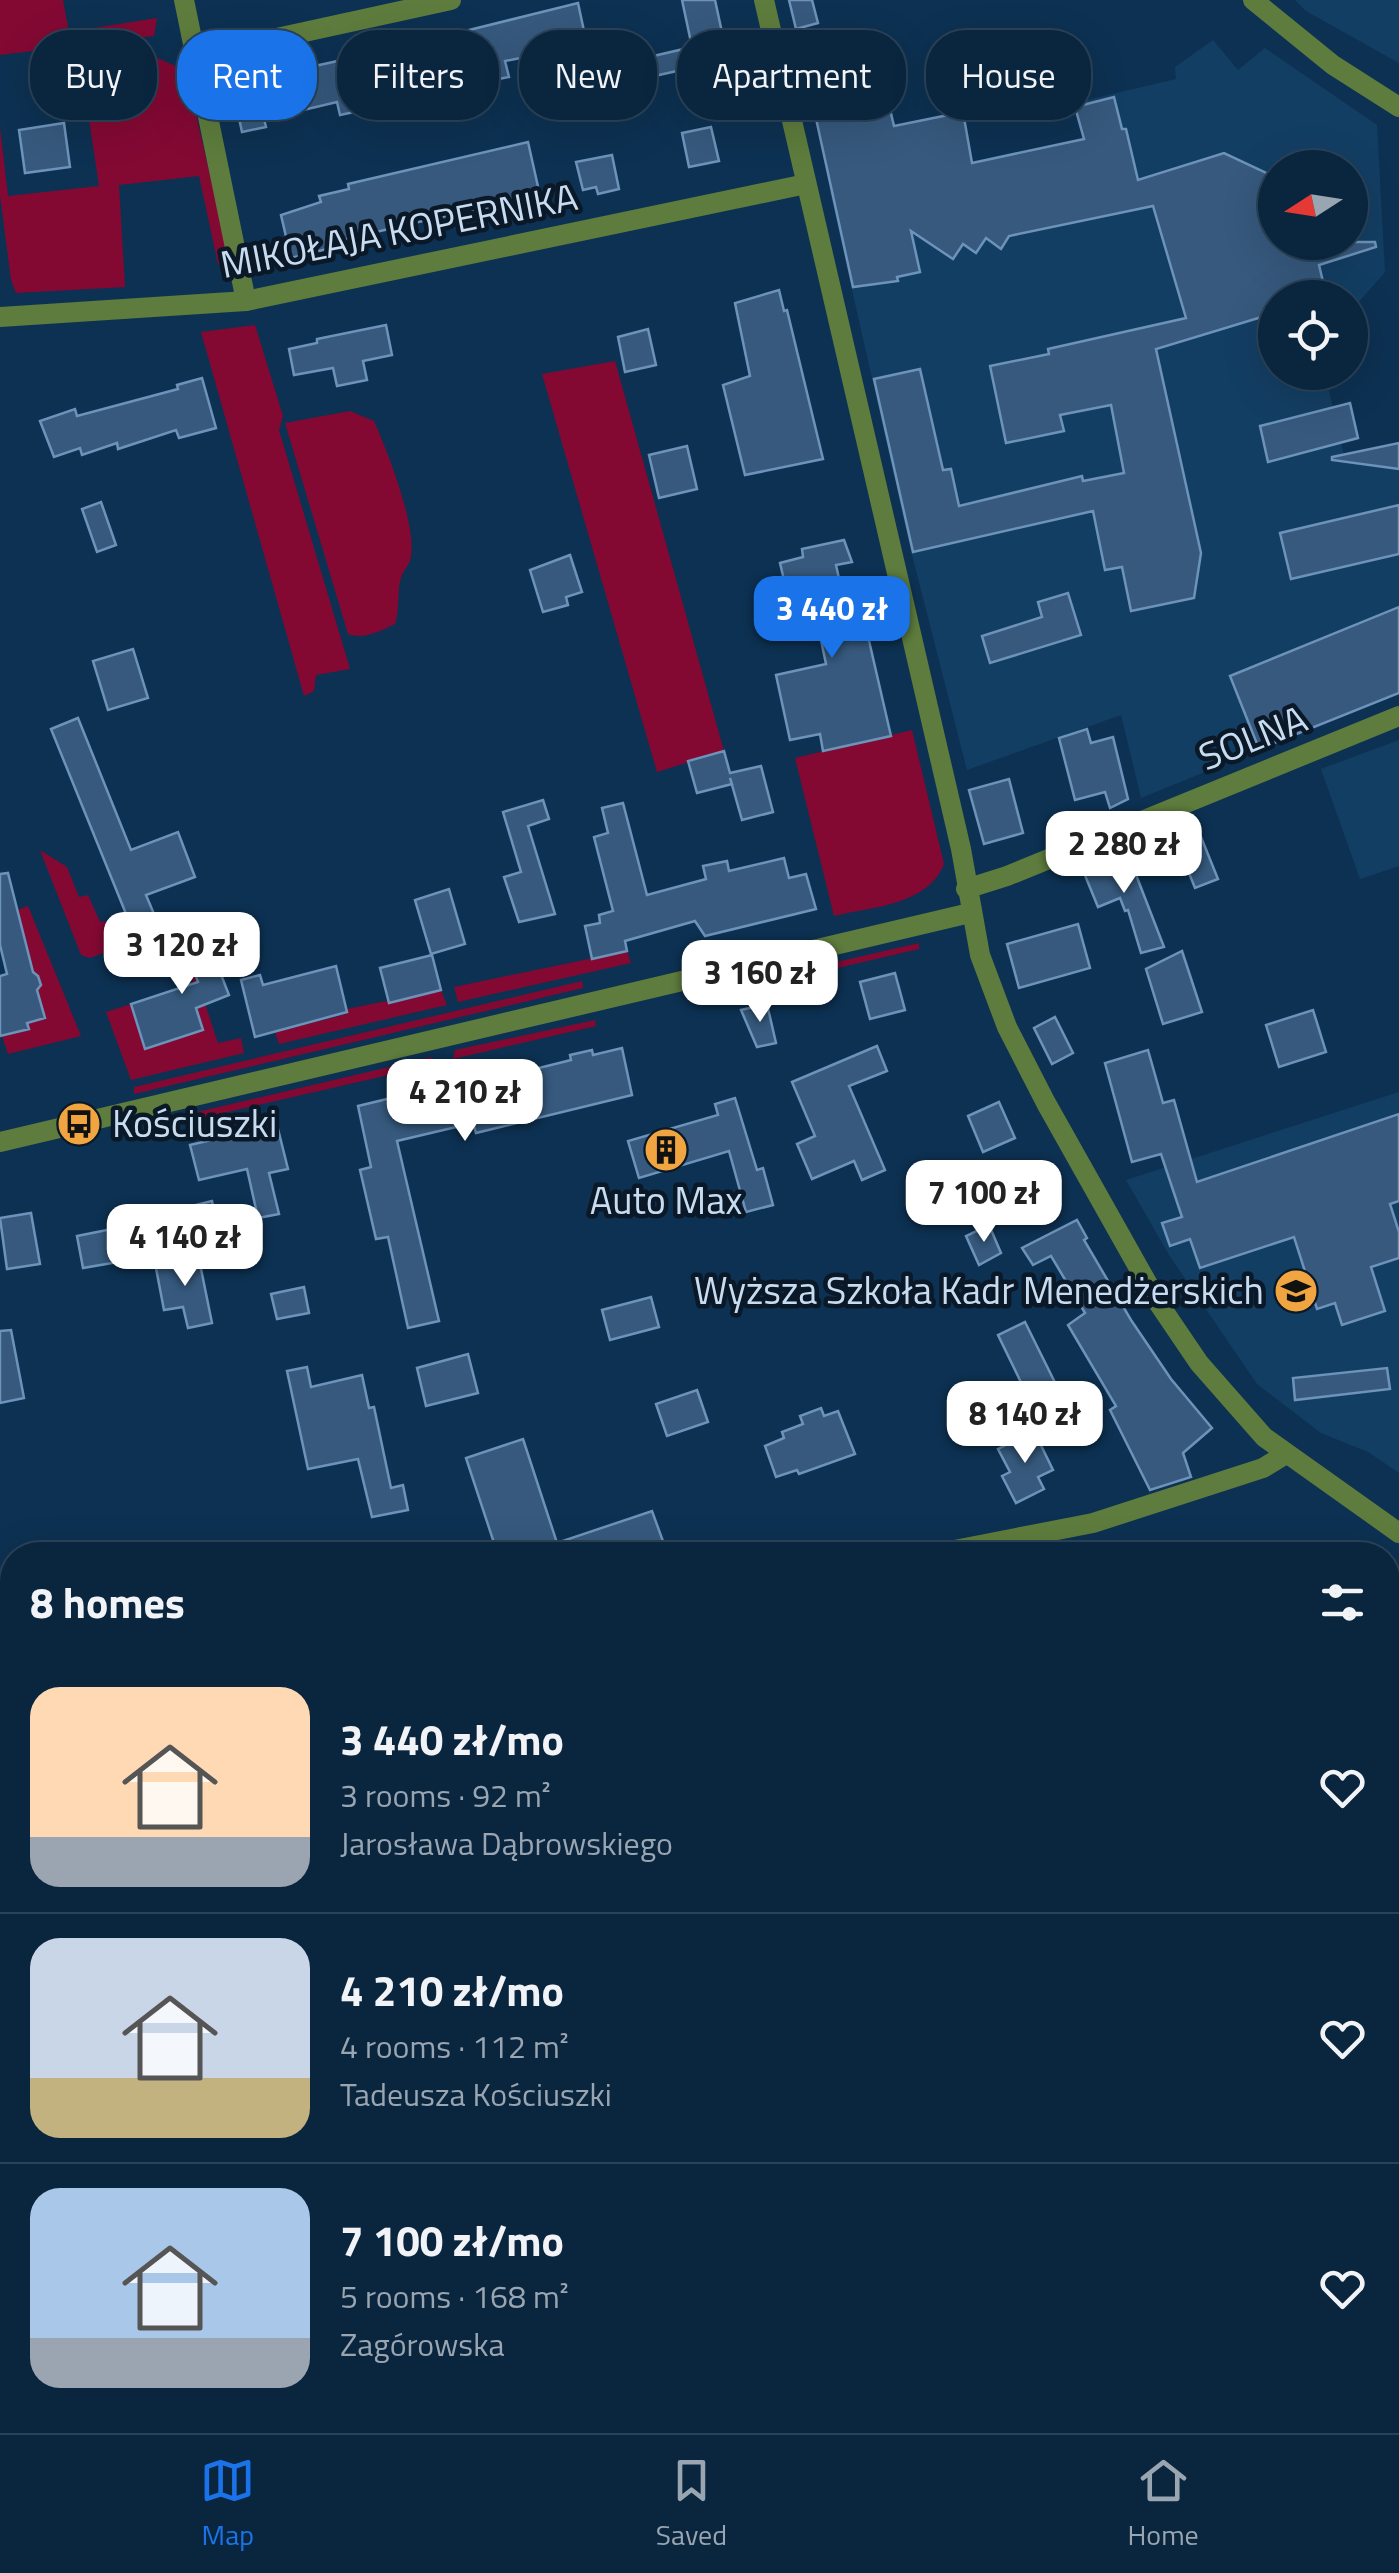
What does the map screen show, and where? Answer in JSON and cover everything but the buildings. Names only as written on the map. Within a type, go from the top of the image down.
[{"type":"street","points":[[184,0],[189,30]]},
{"type":"street","points":[[313,30],[451,0]]},
{"type":"street","points":[[764,0],[956,830],[980,956],[1007,1027],[1136,1264],[1199,1363],[1241,1413],[1286,1454],[1399,1533]]},
{"type":"street","points":[[1253,0],[1333,65],[1399,107]]},
{"type":"street","points":[[208,120],[246,301]]},
{"type":"street","name":"MIKOŁAJA KOPERNIKA","points":[[0,317],[246,301],[806,184]]},
{"type":"street","name":"SOLNA","points":[[966,889],[1007,876],[1399,716]]},
{"type":"street","points":[[0,1142],[970,913]]},
{"type":"street","points":[[998,1542],[1093,1524],[1263,1468],[1286,1454]]},
{"type":"shaded area","points":[[0,0],[63,0],[69,30],[30,30],[30,51],[0,55]]},
{"type":"shaded area","points":[[1295,0],[1399,0],[1399,63],[1306,11]]},
{"type":"shaded area","points":[[157,18],[155,30],[82,30]]},
{"type":"shaded area","points":[[1213,40],[1238,70],[1265,48],[1377,125],[1385,272],[1368,291],[1368,280],[1258,280],[1258,390],[1329,390],[1345,460],[1399,459],[1399,693],[1141,798],[1121,715],[967,770],[909,543],[830,192],[1083,139],[1078,120],[1091,120],[1091,99],[1176,79],[1175,67]]},
{"type":"shaded area","points":[[157,58],[177,67],[177,120],[197,120],[230,262],[218,264],[199,176],[119,185],[125,287],[16,293],[0,195],[0,128],[8,196],[99,186],[89,120],[157,120]]},
{"type":"shaded area","points":[[255,325],[283,416],[279,430],[350,669],[316,675],[314,691],[304,696],[201,332]]},
{"type":"shaded area","points":[[615,361],[724,751],[657,772],[542,374]]},
{"type":"shaded area","points":[[350,411],[374,421],[400,488],[411,543],[410,560],[400,582],[395,624],[360,636],[348,634],[285,423]]},
{"type":"shaded area","points":[[912,730],[944,864],[936,878],[912,896],[834,916],[795,758]]},
{"type":"shaded area","points":[[1399,740],[1399,866],[1360,879],[1321,769]]},
{"type":"shaded area","points":[[40,850],[67,867],[79,897],[88,895],[100,922],[105,921],[112,939],[106,952],[90,958],[81,955]]},
{"type":"shaded area","points":[[28,906],[81,1036],[8,1054],[2,1036],[28,1030],[27,1023],[44,1018],[37,990],[41,984],[33,972],[17,910]]},
{"type":"shaded area","points":[[175,913],[218,1043],[241,1038],[244,1053],[131,1080],[106,1012],[131,1004],[145,1048],[203,1030],[195,1006],[200,1004],[171,915]]},
{"type":"shaded area","points":[[919,943],[919,949],[726,994],[724,988]]},
{"type":"shaded area","points":[[627,951],[631,963],[458,1002],[454,987]]},
{"type":"shaded area","points":[[582,981],[583,988],[134,1094],[134,1087]]},
{"type":"shaded area","points":[[441,990],[447,1005],[279,1044],[275,1032],[347,1014],[347,1009]]},
{"type":"shaded area","points":[[595,1020],[596,1026],[453,1059],[455,1050]]},
{"type":"shaded area","points":[[432,1057],[432,1065],[185,1122],[184,1115]]},
{"type":"shaded area","name":"Wyższa Szkoła Kadr Menedżerskich","points":[[1399,1092],[1399,1473],[1368,1452],[1321,1433],[1257,1384],[1169,1255],[1126,1180]]},
{"type":"place","name":"Kościuszki","points":[[79,1124]]},
{"type":"place","name":"Auto Max","points":[[666,1150]]},
{"type":"place","name":"Wyższa Szkoła Kadr Menedżerskich","points":[[1296,1291]]}]
